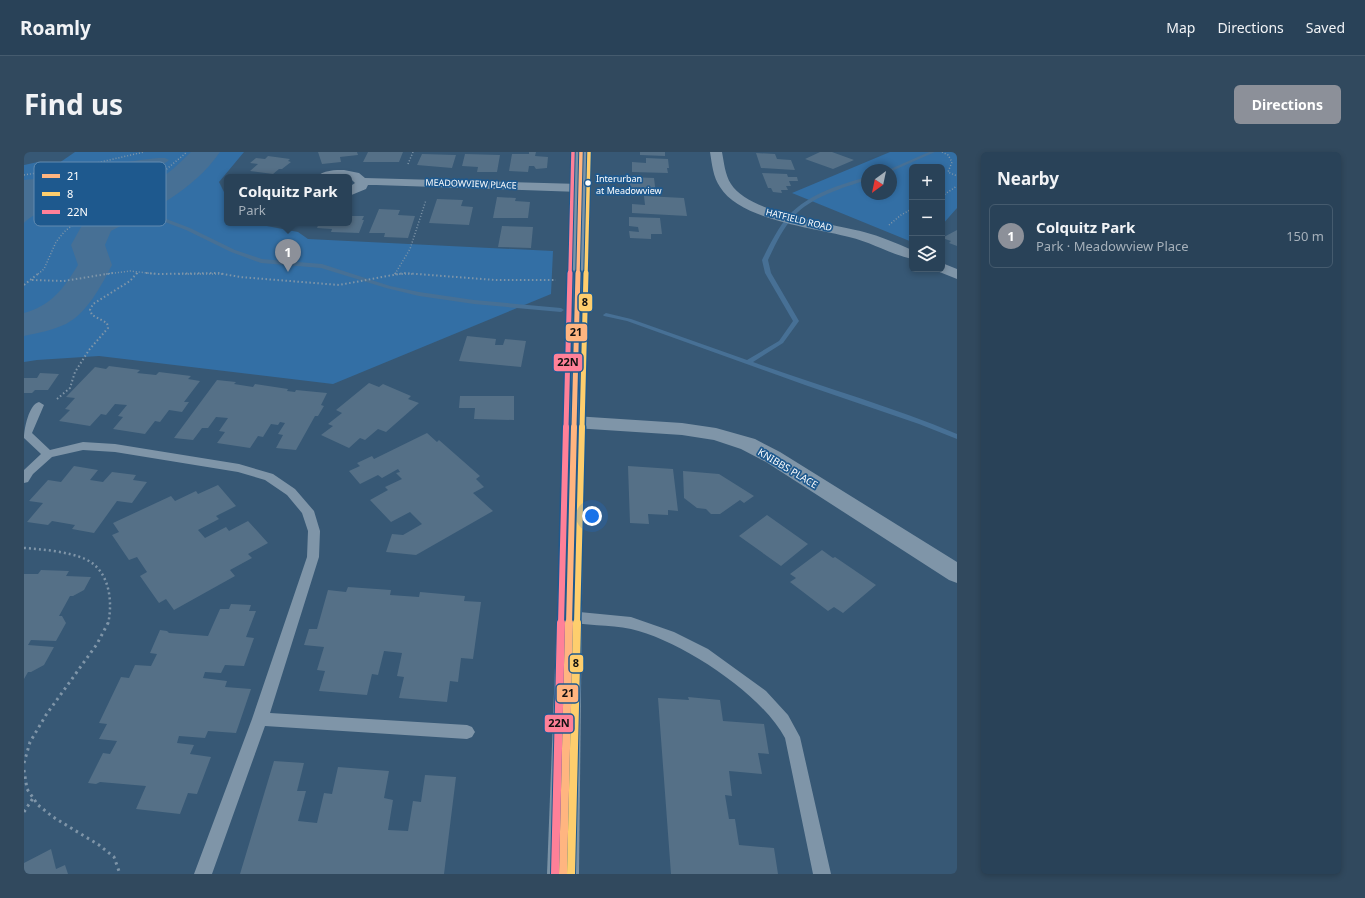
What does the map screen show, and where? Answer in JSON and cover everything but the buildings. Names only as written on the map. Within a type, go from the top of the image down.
[{"type":"main road","points":[[563,874],[581,152]]},
{"type":"street","name":"HATFIELD ROAD","points":[[716,152],[725,186],[747,204],[779,216],[876,240],[909,254]]},
{"type":"street","name":"MEADOWVIEW PLACE","points":[[352,175],[359,178],[362,182],[376,181],[580,188]]},
{"type":"street","points":[[352,190],[361,186],[362,182]]},
{"type":"street","points":[[945,269],[957,274]]},
{"type":"street","name":"KNIBBS PLACE","points":[[574,422],[682,429],[716,434],[748,444],[773,457],[957,574]]},
{"type":"lane","points":[[39,405],[26,434],[48,454]]},
{"type":"lane","points":[[24,479],[29,471],[48,454],[83,446],[115,448],[239,468],[269,477],[291,492],[308,511],[314,532],[313,557],[260,719],[202,874]]},
{"type":"lane","points":[[569,616],[631,623],[669,636],[703,653],[761,696],[783,720],[792,737],[822,874]]},
{"type":"lane","points":[[260,719],[467,732]]},
{"type":"path","points":[[101,162],[144,152]]},
{"type":"path","points":[[166,170],[187,152]]},
{"type":"path","points":[[942,152],[948,155],[952,162],[948,172],[957,176]]},
{"type":"path","points":[[24,175],[34,173]]},
{"type":"path","points":[[394,274],[403,264],[411,246],[432,183]]},
{"type":"path","points":[[945,194],[957,186]]},
{"type":"path","points":[[876,240],[901,215],[909,211]]},
{"type":"path","points":[[24,285],[44,269],[56,242],[71,226]]},
{"type":"path","points":[[32,280],[53,282],[74,280],[120,271],[159,274],[218,273],[246,278],[340,285],[362,282],[394,274],[422,274],[495,280],[577,281]]},
{"type":"path","points":[[39,405],[58,399],[70,388],[75,372],[89,350],[108,328],[107,323],[92,315],[90,310],[93,304],[130,281],[138,272]]},
{"type":"path","points":[[24,548],[47,550],[86,558],[99,568],[103,574],[110,596],[110,614],[107,627],[97,644],[46,714],[30,742],[24,764]]},
{"type":"path","points":[[24,770],[27,789],[38,805],[53,818],[99,845],[114,857],[120,874]]},
{"type":"path","points":[[24,812],[33,798]]},
{"type":"shaded area","points":[[75,152],[244,152],[226,174],[224,174],[219,182],[224,192],[224,226],[267,226],[298,232],[308,239],[553,251],[551,294],[333,384],[99,356],[24,362],[24,165],[34,163],[34,226],[166,226],[166,162],[60,162]]},
{"type":"shaded area","points":[[890,152],[957,152],[957,208],[945,222],[945,164],[909,164],[909,241],[792,193],[861,164],[861,200],[897,200],[897,164],[861,164]]},
{"type":"shaded area","points":[[158,158],[165,158],[169,160],[166,162],[128,162]]},
{"type":"shaded area","points":[[34,179],[34,216],[24,223],[24,180]]},
{"type":"waterway","points":[[166,189],[184,176],[206,152]]},
{"type":"waterway","points":[[897,167],[933,152]]},
{"type":"waterway","points":[[748,363],[781,342],[796,321],[768,273],[765,260],[780,231],[792,215],[807,203],[817,197],[861,180]]},
{"type":"waterway","points":[[166,221],[188,229],[233,251],[261,261],[322,266],[388,287],[419,294],[474,302],[561,310]]},
{"type":"waterway","points":[[24,325],[54,315],[72,301],[95,265],[88,245],[97,226]]},
{"type":"waterway","points":[[606,315],[629,320],[748,363]]},
{"type":"waterway","points":[[748,363],[922,422],[957,437]]},
{"type":"transit line","name":"22N","points":[[555,874],[573,152]]},
{"type":"transit line","name":"21","points":[[563,874],[581,152]]},
{"type":"transit line","name":"8","points":[[571,874],[589,152]]},
{"type":"place","name":"Interurban at Meadowview","points":[[588,183]]},
{"type":"place","name":"Colquitz Park","points":[[288,272]]}]
